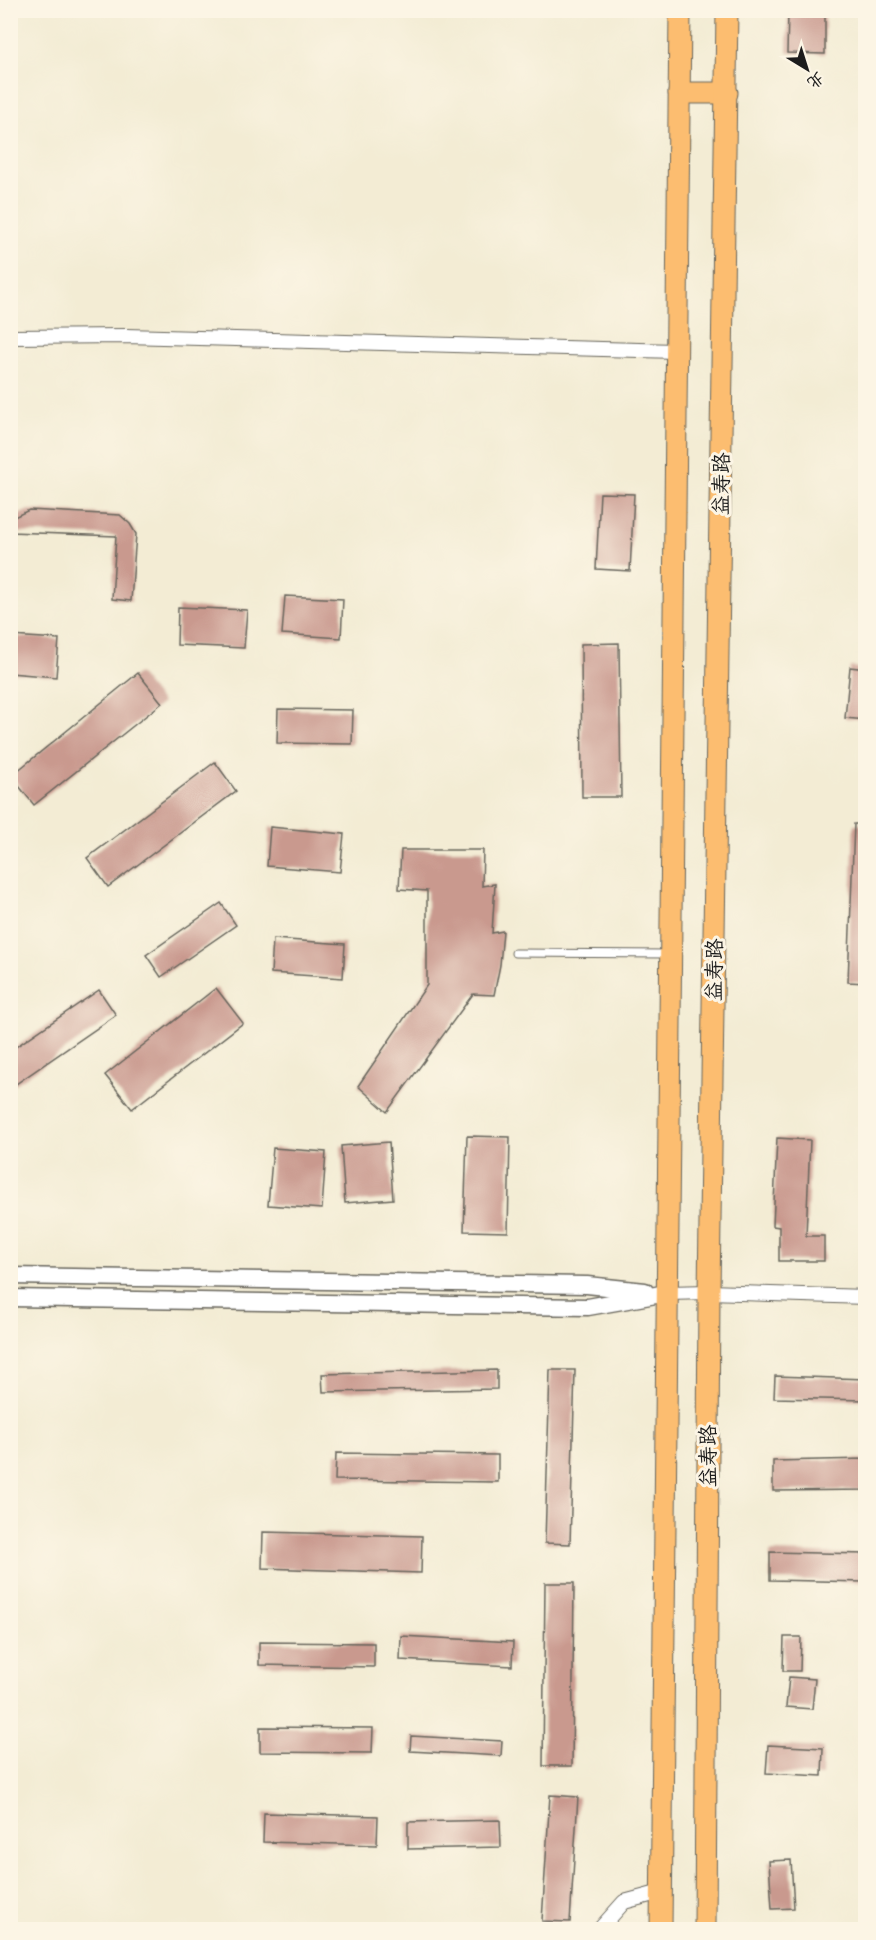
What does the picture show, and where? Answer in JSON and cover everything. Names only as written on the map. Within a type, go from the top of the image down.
[{"type":"main road","name":"益寿路","points":[[661,1929],[680,10]]},
{"type":"main road","name":"益寿路","points":[[705,1929],[709,1292],[727,10]]},
{"type":"main road","points":[[679,93],[727,93]]},
{"type":"street","points":[[10,337],[126,336],[676,351]]},
{"type":"street","points":[[10,1276],[588,1285],[667,1293],[709,1292],[866,1297]]},
{"type":"street","points":[[10,1298],[588,1307],[667,1293]]},
{"type":"street","points":[[598,1929],[624,1902],[661,1892]]},
{"type":"lane","points":[[515,953],[671,954]]},
{"type":"building","points":[[788,13],[825,13],[825,54],[787,53]]},
{"type":"building","points":[[600,493],[634,494],[630,571],[596,569]]},
{"type":"building","points":[[29,510],[120,515],[130,524],[136,534],[131,601],[112,599],[116,536],[10,532],[10,522],[14,517]]},
{"type":"building","points":[[285,596],[343,599],[341,638],[282,634]]},
{"type":"building","points":[[178,607],[247,610],[244,648],[177,645]]},
{"type":"building","points":[[10,636],[59,639],[56,677],[10,673]]},
{"type":"building","points":[[619,643],[621,797],[582,797],[581,644]]},
{"type":"building","points":[[850,667],[866,669],[866,720],[845,718]]},
{"type":"building","points":[[138,673],[162,703],[34,805],[11,776]]},
{"type":"building","points":[[278,709],[353,710],[352,744],[277,743]]},
{"type":"building","points":[[215,762],[236,791],[108,887],[87,858]]},
{"type":"building","points":[[854,824],[866,824],[866,983],[848,982]]},
{"type":"building","points":[[270,827],[344,834],[340,872],[267,866]]},
{"type":"building","points":[[401,850],[483,850],[482,886],[495,884],[492,933],[503,931],[494,995],[473,994],[387,1112],[358,1086],[427,985],[427,891],[399,889]]},
{"type":"building","points":[[221,903],[236,925],[161,977],[146,955]]},
{"type":"building","points":[[273,939],[345,944],[343,978],[271,973]]},
{"type":"building","points":[[216,988],[243,1023],[132,1109],[105,1075]]},
{"type":"building","points":[[99,990],[116,1015],[10,1088],[10,1051]]},
{"type":"building","points":[[467,1136],[510,1137],[508,1232],[464,1231]]},
{"type":"building","points":[[777,1138],[810,1140],[806,1236],[824,1236],[824,1261],[779,1261],[779,1227],[773,1226]]},
{"type":"building","points":[[389,1142],[393,1199],[345,1203],[341,1146]]},
{"type":"building","points":[[273,1148],[326,1152],[322,1209],[268,1205]]},
{"type":"building","points":[[497,1370],[497,1389],[323,1392],[322,1374]]},
{"type":"building","points":[[550,1370],[575,1370],[570,1544],[545,1543]]},
{"type":"building","points":[[775,1376],[866,1379],[866,1400],[774,1398]]},
{"type":"building","points":[[336,1453],[498,1455],[498,1482],[335,1480]]},
{"type":"building","points":[[866,1459],[866,1490],[773,1491],[773,1461]]},
{"type":"building","points":[[263,1532],[422,1536],[421,1573],[262,1568]]},
{"type":"building","points":[[770,1552],[866,1554],[866,1582],[770,1580]]},
{"type":"building","points":[[545,1583],[574,1583],[572,1766],[543,1766]]},
{"type":"building","points":[[401,1636],[513,1642],[512,1666],[400,1660]]},
{"type":"building","points":[[784,1637],[801,1637],[800,1671],[783,1671]]},
{"type":"building","points":[[259,1642],[374,1643],[374,1667],[259,1665]]},
{"type":"building","points":[[789,1677],[815,1679],[812,1709],[786,1707]]},
{"type":"building","points":[[260,1727],[373,1728],[372,1753],[260,1752]]},
{"type":"building","points":[[411,1736],[502,1741],[501,1756],[410,1751]]},
{"type":"building","points":[[768,1745],[823,1748],[822,1776],[766,1773]]},
{"type":"building","points":[[550,1795],[578,1797],[570,1922],[542,1921]]},
{"type":"building","points":[[264,1813],[378,1816],[377,1845],[263,1842]]},
{"type":"building","points":[[500,1820],[501,1847],[408,1849],[408,1822]]},
{"type":"building","points":[[791,1860],[794,1908],[772,1909],[769,1861]]}]
